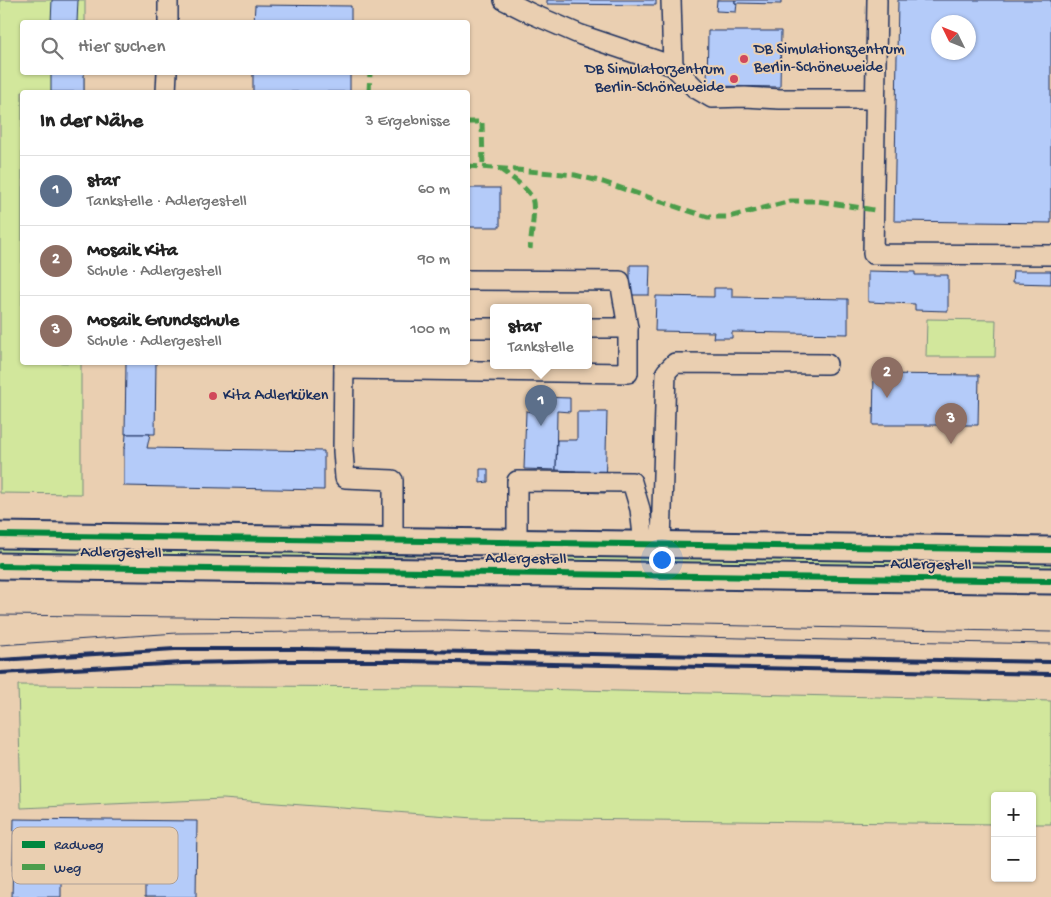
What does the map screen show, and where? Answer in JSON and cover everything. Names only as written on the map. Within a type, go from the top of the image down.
[{"type":"main road","name":"Adlergestell","points":[[0,535],[1051,550]]},
{"type":"main road","name":"Adlergestell","points":[[517,542],[517,574]]},
{"type":"main road","name":"Adlergestell","points":[[0,566],[1051,581]]},
{"type":"lane","points":[[168,0],[168,20]]},
{"type":"lane","points":[[504,0],[530,7],[581,35],[673,66],[695,88],[712,98],[875,99]]},
{"type":"lane","points":[[671,0],[673,66]]},
{"type":"lane","points":[[877,0],[873,254],[1051,255]]},
{"type":"lane","points":[[166,90],[167,75]]},
{"type":"lane","points":[[393,540],[393,480],[345,478],[343,451],[344,366],[628,373],[628,328],[620,281],[470,280]]},
{"type":"lane","points":[[470,328],[490,328]]},
{"type":"lane","points":[[592,328],[628,328]]},
{"type":"lane","points":[[653,544],[666,372],[675,363],[827,364]]},
{"type":"lane","points":[[517,542],[517,481],[632,482],[653,544]]},
{"type":"green space","points":[[0,0],[85,0],[85,20],[20,20],[20,75],[84,75],[84,90],[20,90],[20,365],[81,365],[81,494],[0,493]]},
{"type":"green space","points":[[927,319],[996,320],[995,357],[926,357]]},
{"type":"green space","points":[[0,544],[480,550],[480,555],[388,556],[358,561],[0,556]]},
{"type":"green space","points":[[554,551],[1051,558],[1051,571],[555,564]]},
{"type":"green space","points":[[18,685],[446,687],[1051,701],[1051,824],[1036,824],[1036,792],[991,792],[991,824],[474,818],[223,799],[21,808]]},
{"type":"building","points":[[52,0],[78,0],[77,20],[51,20]]},
{"type":"building","points":[[547,0],[656,0],[656,5],[547,4]]},
{"type":"building","points":[[717,0],[735,0],[735,3],[737,3],[736,12],[716,11]]},
{"type":"building","points":[[735,0],[781,0],[781,4],[735,3]]},
{"type":"building","points":[[898,0],[1051,0],[1051,223],[894,221]]},
{"type":"building","points":[[255,5],[351,6],[351,20],[254,20]]},
{"type":"building","name":"DB Simulationszentrum Berlin-Schöneweide","points":[[708,31],[781,31],[780,87],[707,86]]},
{"type":"building","points":[[51,75],[84,75],[84,90],[51,90]]},
{"type":"building","points":[[253,75],[350,75],[350,90],[253,90]]},
{"type":"building","points":[[470,188],[500,188],[500,227],[470,227]]},
{"type":"building","points":[[630,265],[650,265],[649,295],[630,295]]},
{"type":"building","points":[[868,271],[915,272],[915,275],[948,275],[948,311],[915,310],[915,304],[868,302]]},
{"type":"building","points":[[1013,271],[1051,271],[1051,284],[1012,283]]},
{"type":"building","points":[[714,288],[732,288],[732,297],[848,299],[848,334],[732,332],[732,338],[713,338],[714,332],[655,331],[656,296],[714,297]]},
{"type":"building","points":[[126,365],[156,365],[155,434],[125,434]]},
{"type":"building","points":[[874,374],[979,375],[978,425],[873,425]]},
{"type":"building","points":[[536,397],[570,398],[570,412],[557,411],[556,470],[524,469],[526,411],[536,412]]},
{"type":"building","points":[[577,412],[607,412],[605,493],[576,492],[576,471],[556,470],[557,440],[577,440]]},
{"type":"building","points":[[126,434],[150,434],[147,448],[324,451],[324,490],[124,486]]},
{"type":"building","points":[[480,469],[488,469],[488,482],[480,483]]},
{"type":"building","points":[[14,819],[197,821],[196,897],[145,897],[145,884],[178,884],[178,827],[14,827]]},
{"type":"building","points":[[12,884],[61,884],[61,897],[12,897]]},
{"type":"tram line","points":[[0,615],[446,620],[1051,632]]},
{"type":"tram line","points":[[0,645],[177,633],[447,631],[1051,644]]},
{"type":"railway","points":[[0,660],[175,649],[306,649],[1051,662]]},
{"type":"railway","points":[[0,673],[183,663],[405,661],[1051,674]]},
{"type":"marked path","points":[[369,90],[370,75]]},
{"type":"marked path","points":[[470,122],[482,122],[483,167]]},
{"type":"marked path","points":[[470,166],[575,175],[603,182],[708,217],[729,217],[791,201],[818,201],[874,210]]},
{"type":"marked path","points":[[500,169],[522,186],[532,198],[533,215],[530,249]]},
{"type":"cycle path","points":[[0,535],[1051,550]]},
{"type":"cycle path","points":[[0,566],[1051,581]]},
{"type":"place","name":"DB Simulationszentrum Berlin-Schöneweide","points":[[744,59]]},
{"type":"place","name":"DB Simulatorzentrum Berlin-Schöneweide","points":[[734,79]]},
{"type":"place","name":"Kita Adlerküken","points":[[213,396]]},
{"type":"place","name":"Mosaik Kita","points":[[887,398]]},
{"type":"place","name":"star","points":[[541,426]]},
{"type":"place","name":"Mosaik Grundschule","points":[[951,444]]}]
